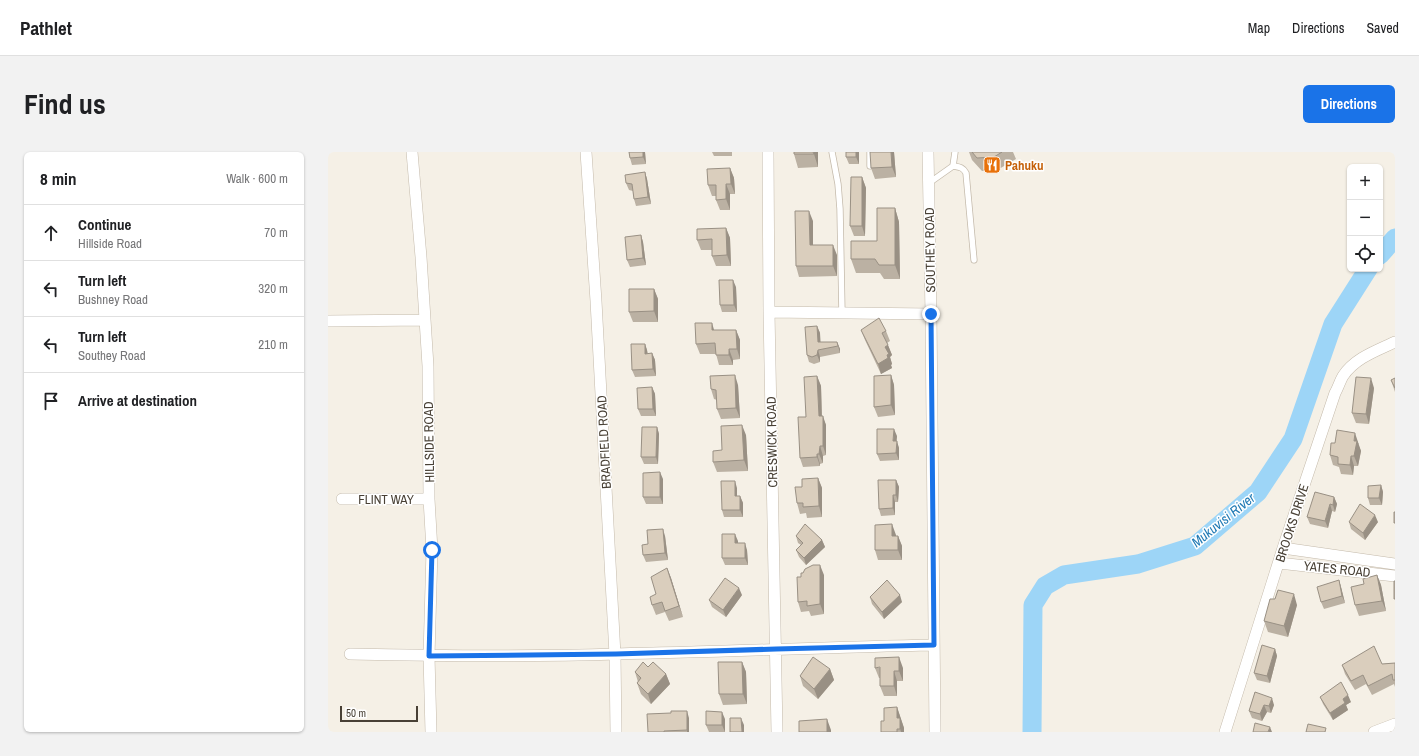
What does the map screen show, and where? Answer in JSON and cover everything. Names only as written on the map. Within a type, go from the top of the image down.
[{"type":"street","name":"HILLSIDE ROAD","points":[[412,152],[422,258],[428,366],[429,499],[432,550],[429,656],[431,732]]},
{"type":"street","name":"BRADFIELD ROAD","points":[[586,152],[616,654],[616,732]]},
{"type":"street","name":"CRESWICK ROAD","points":[[768,152],[769,312],[778,732]]},
{"type":"street","name":"SOUTHEY ROAD","points":[[928,152],[935,732]]},
{"type":"street","points":[[769,312],[931,314]]},
{"type":"street","points":[[328,321],[426,320]]},
{"type":"street","name":"BROOKS DRIVE","points":[[1225,732],[1283,548],[1335,394],[1343,377],[1352,366],[1363,357],[1395,342]]},
{"type":"street","name":"FLINT WAY","points":[[342,499],[429,499]]},
{"type":"street","name":"YATES ROAD","points":[[1283,548],[1395,564]]},
{"type":"street","name":"YATES ROAD","points":[[1279,563],[1395,576]]},
{"type":"street","points":[[350,654],[429,656],[616,654],[934,645]]},
{"type":"street","points":[[1374,732],[1395,724]]},
{"type":"lane","points":[[832,152],[838,184],[840,210],[842,313]]},
{"type":"lane","points":[[870,152],[870,166]]},
{"type":"lane","points":[[953,166],[955,152]]},
{"type":"lane","points":[[928,183],[953,166],[964,169],[966,173],[974,260]]},
{"type":"building","points":[[629,152],[643,152],[643,157],[630,158]]},
{"type":"building","points":[[794,152],[813,152],[814,154],[794,154]]},
{"type":"building","points":[[846,152],[856,152],[856,157],[846,157]]},
{"type":"building","points":[[870,152],[891,152],[892,167],[871,168]]},
{"type":"building","points":[[972,152],[1002,152],[994,157],[977,158]]},
{"type":"building","points":[[730,168],[731,184],[726,184],[726,199],[716,200],[716,185],[708,185],[707,169]]},
{"type":"building","points":[[645,172],[648,197],[634,199],[632,184],[626,183],[625,175]]},
{"type":"building","points":[[851,177],[862,177],[862,226],[850,226]]},
{"type":"building","points":[[877,208],[895,208],[895,265],[879,265],[875,259],[851,259],[851,241],[877,241]]},
{"type":"building","points":[[795,211],[809,211],[810,245],[833,245],[833,266],[796,266]]},
{"type":"building","points":[[726,228],[727,255],[712,256],[712,239],[697,240],[697,229]]},
{"type":"building","points":[[641,235],[643,258],[627,260],[625,237]]},
{"type":"building","points":[[719,280],[733,280],[734,305],[720,305]]},
{"type":"building","points":[[629,289],[654,289],[654,311],[629,312]]},
{"type":"building","points":[[879,318],[886,331],[882,333],[888,345],[885,347],[889,354],[887,355],[888,358],[878,364],[861,330]]},
{"type":"building","points":[[695,323],[712,323],[712,330],[736,330],[737,349],[729,349],[729,355],[716,355],[715,343],[696,344]]},
{"type":"building","points":[[817,326],[818,342],[837,342],[838,346],[818,350],[817,355],[812,357],[807,355],[805,327]]},
{"type":"building","points":[[631,344],[645,344],[645,354],[652,353],[653,369],[632,370]]},
{"type":"building","points":[[735,375],[736,408],[717,409],[716,390],[711,389],[710,376]]},
{"type":"building","points":[[891,375],[891,405],[874,407],[874,376]]},
{"type":"building","points":[[817,376],[819,416],[823,416],[823,446],[820,446],[817,457],[800,458],[798,417],[806,417],[804,377]]},
{"type":"building","points":[[1356,377],[1371,378],[1366,414],[1352,413]]},
{"type":"building","points":[[1395,378],[1395,388],[1391,380]]},
{"type":"building","points":[[652,387],[653,409],[638,409],[637,388]]},
{"type":"building","points":[[742,425],[744,460],[713,462],[713,451],[722,450],[721,426]]},
{"type":"building","points":[[642,427],[657,427],[656,457],[641,457]]},
{"type":"building","points":[[877,429],[894,429],[893,441],[897,441],[896,453],[877,454]]},
{"type":"building","points":[[1337,430],[1355,433],[1354,441],[1357,441],[1354,456],[1351,456],[1350,465],[1338,464],[1338,457],[1330,455],[1331,443],[1335,443]]},
{"type":"building","points":[[660,472],[660,497],[643,497],[643,473]]},
{"type":"building","points":[[818,478],[819,506],[803,507],[803,503],[797,503],[795,487],[802,487],[802,479]]},
{"type":"building","points":[[878,480],[896,480],[896,495],[893,495],[893,508],[879,509]]},
{"type":"building","points":[[721,481],[735,481],[735,496],[740,496],[740,510],[722,510]]},
{"type":"building","points":[[1381,485],[1379,498],[1368,498],[1368,486]]},
{"type":"building","points":[[1315,492],[1334,497],[1333,505],[1330,504],[1325,521],[1307,517]]},
{"type":"building","points":[[1360,504],[1375,515],[1363,533],[1349,522]]},
{"type":"building","points":[[1395,512],[1395,523],[1394,523]]},
{"type":"building","points":[[805,524],[822,540],[804,558],[796,550],[803,543],[796,536]]},
{"type":"building","points":[[892,524],[892,536],[898,536],[898,550],[875,550],[875,525]]},
{"type":"building","points":[[663,529],[665,553],[643,555],[642,545],[648,544],[647,530]]},
{"type":"building","points":[[722,534],[735,534],[735,543],[745,543],[745,558],[722,558]]},
{"type":"building","points":[[813,565],[820,565],[820,604],[807,606],[807,601],[798,602],[797,577],[801,577],[801,573],[803,573],[805,569]]},
{"type":"building","points":[[667,568],[679,606],[665,611],[662,602],[652,605],[650,597],[656,594],[651,577]]},
{"type":"building","points":[[1377,575],[1382,601],[1355,605],[1351,587],[1364,584],[1363,579]]},
{"type":"building","points":[[725,578],[739,588],[723,610],[709,600]]},
{"type":"building","points":[[887,580],[900,595],[882,612],[870,597]]},
{"type":"building","points":[[1339,580],[1342,596],[1321,602],[1317,587]]},
{"type":"building","points":[[1395,581],[1395,599],[1394,599]]},
{"type":"building","points":[[1278,590],[1294,594],[1284,626],[1264,621],[1270,599],[1275,599]]},
{"type":"building","points":[[1262,645],[1275,649],[1267,676],[1254,673]]},
{"type":"building","points":[[1374,646],[1382,664],[1395,663],[1395,680],[1393,680],[1392,674],[1368,686],[1363,675],[1351,681],[1342,665]]},
{"type":"building","points":[[813,657],[830,669],[814,689],[800,676]]},
{"type":"building","points":[[899,657],[899,671],[894,671],[894,686],[880,686],[880,667],[875,668],[875,658]]},
{"type":"building","points":[[643,662],[648,667],[653,662],[666,674],[648,694],[637,683],[641,678],[635,672]]},
{"type":"building","points":[[718,662],[742,662],[743,694],[719,694]]},
{"type":"building","points":[[1341,682],[1348,695],[1343,699],[1345,703],[1330,713],[1320,697]]},
{"type":"building","points":[[1255,692],[1272,698],[1269,706],[1264,705],[1260,714],[1249,711]]},
{"type":"building","points":[[897,707],[897,718],[900,718],[900,729],[897,729],[897,732],[881,732],[881,721],[884,721],[884,708]]},
{"type":"building","points":[[671,711],[687,711],[687,730],[648,732],[647,714],[671,713]]},
{"type":"building","points":[[706,711],[722,712],[722,725],[706,725]]},
{"type":"building","points":[[730,718],[741,718],[742,732],[730,732]]},
{"type":"building","points":[[827,719],[827,732],[799,732],[799,721]]},
{"type":"building","points":[[1255,723],[1270,727],[1268,732],[1253,732]]},
{"type":"building","points":[[1308,724],[1326,728],[1325,732],[1306,732]]},
{"type":"waterway","name":"Mukuvisi River","points":[[1383,252],[1395,238]]},
{"type":"waterway","name":"Mukuvisi River","points":[[1032,732],[1033,605],[1045,586],[1064,575],[1138,564],[1195,546],[1258,492],[1293,439],[1333,324],[1366,272]]},
{"type":"place","name":"Pahuku","points":[[992,165]]},
{"type":"route","points":[[432,550],[429,656],[616,654],[934,645],[931,314]]}]
